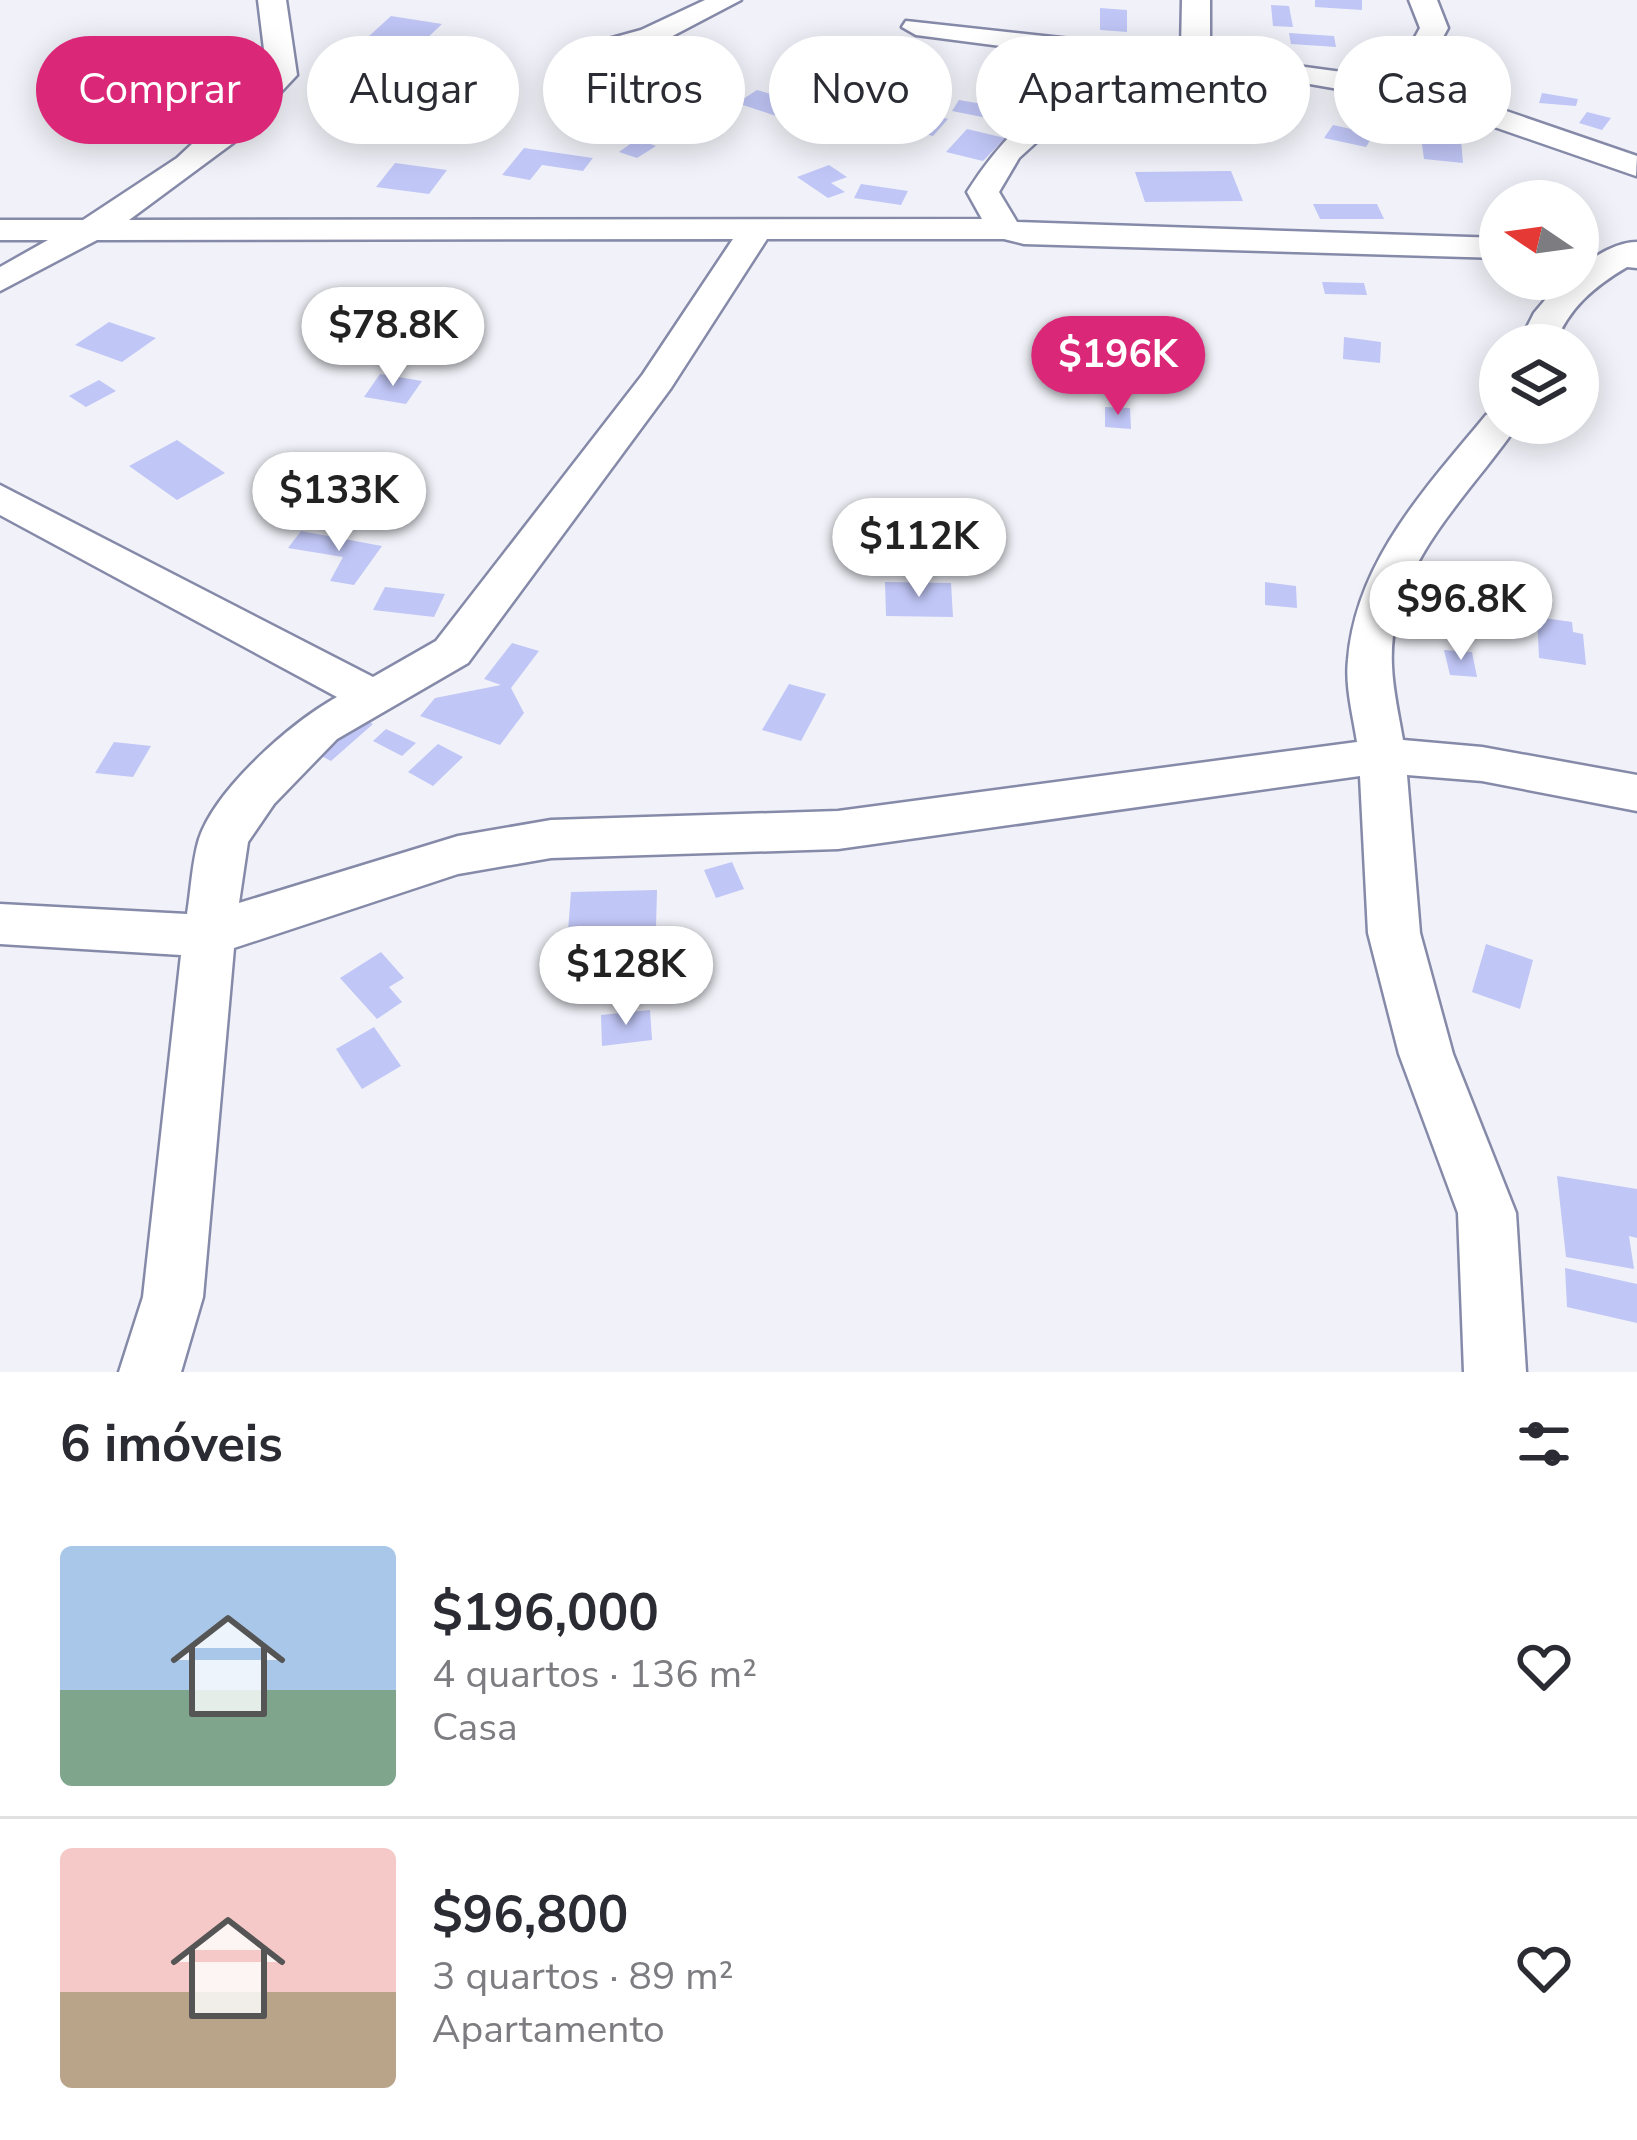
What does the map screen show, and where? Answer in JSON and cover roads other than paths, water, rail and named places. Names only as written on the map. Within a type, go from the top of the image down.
[{"type":"street","points":[[0,281],[203,152],[253,112],[282,75],[272,0]]},
{"type":"street","points":[[651,36],[727,0]]},
{"type":"street","points":[[1195,36],[1196,0]]},
{"type":"street","points":[[1423,0],[1434,28],[1430,36]]},
{"type":"street","points":[[916,27],[988,36]]},
{"type":"street","points":[[1511,122],[1637,167],[1637,147]]},
{"type":"street","points":[[1004,229],[983,192],[1017,144]]},
{"type":"street","points":[[0,230],[1004,229],[1024,234],[1479,247]]},
{"type":"street","points":[[150,1372],[173,1298],[209,936],[224,838],[257,790],[321,727],[452,652],[658,380],[756,230]]},
{"type":"street","points":[[1599,251],[1635,254]]},
{"type":"street","points":[[1543,324],[1587,273],[1635,254]]},
{"type":"street","points":[[1484,444],[1394,565],[1378,604],[1369,664],[1382,756],[1394,933],[1426,1054],[1487,1213],[1495,1372]]},
{"type":"street","points":[[0,498],[370,696]]},
{"type":"street","points":[[8,934],[209,936],[270,912],[458,855],[551,839],[838,830],[1382,756],[1482,764],[1637,793]]}]
